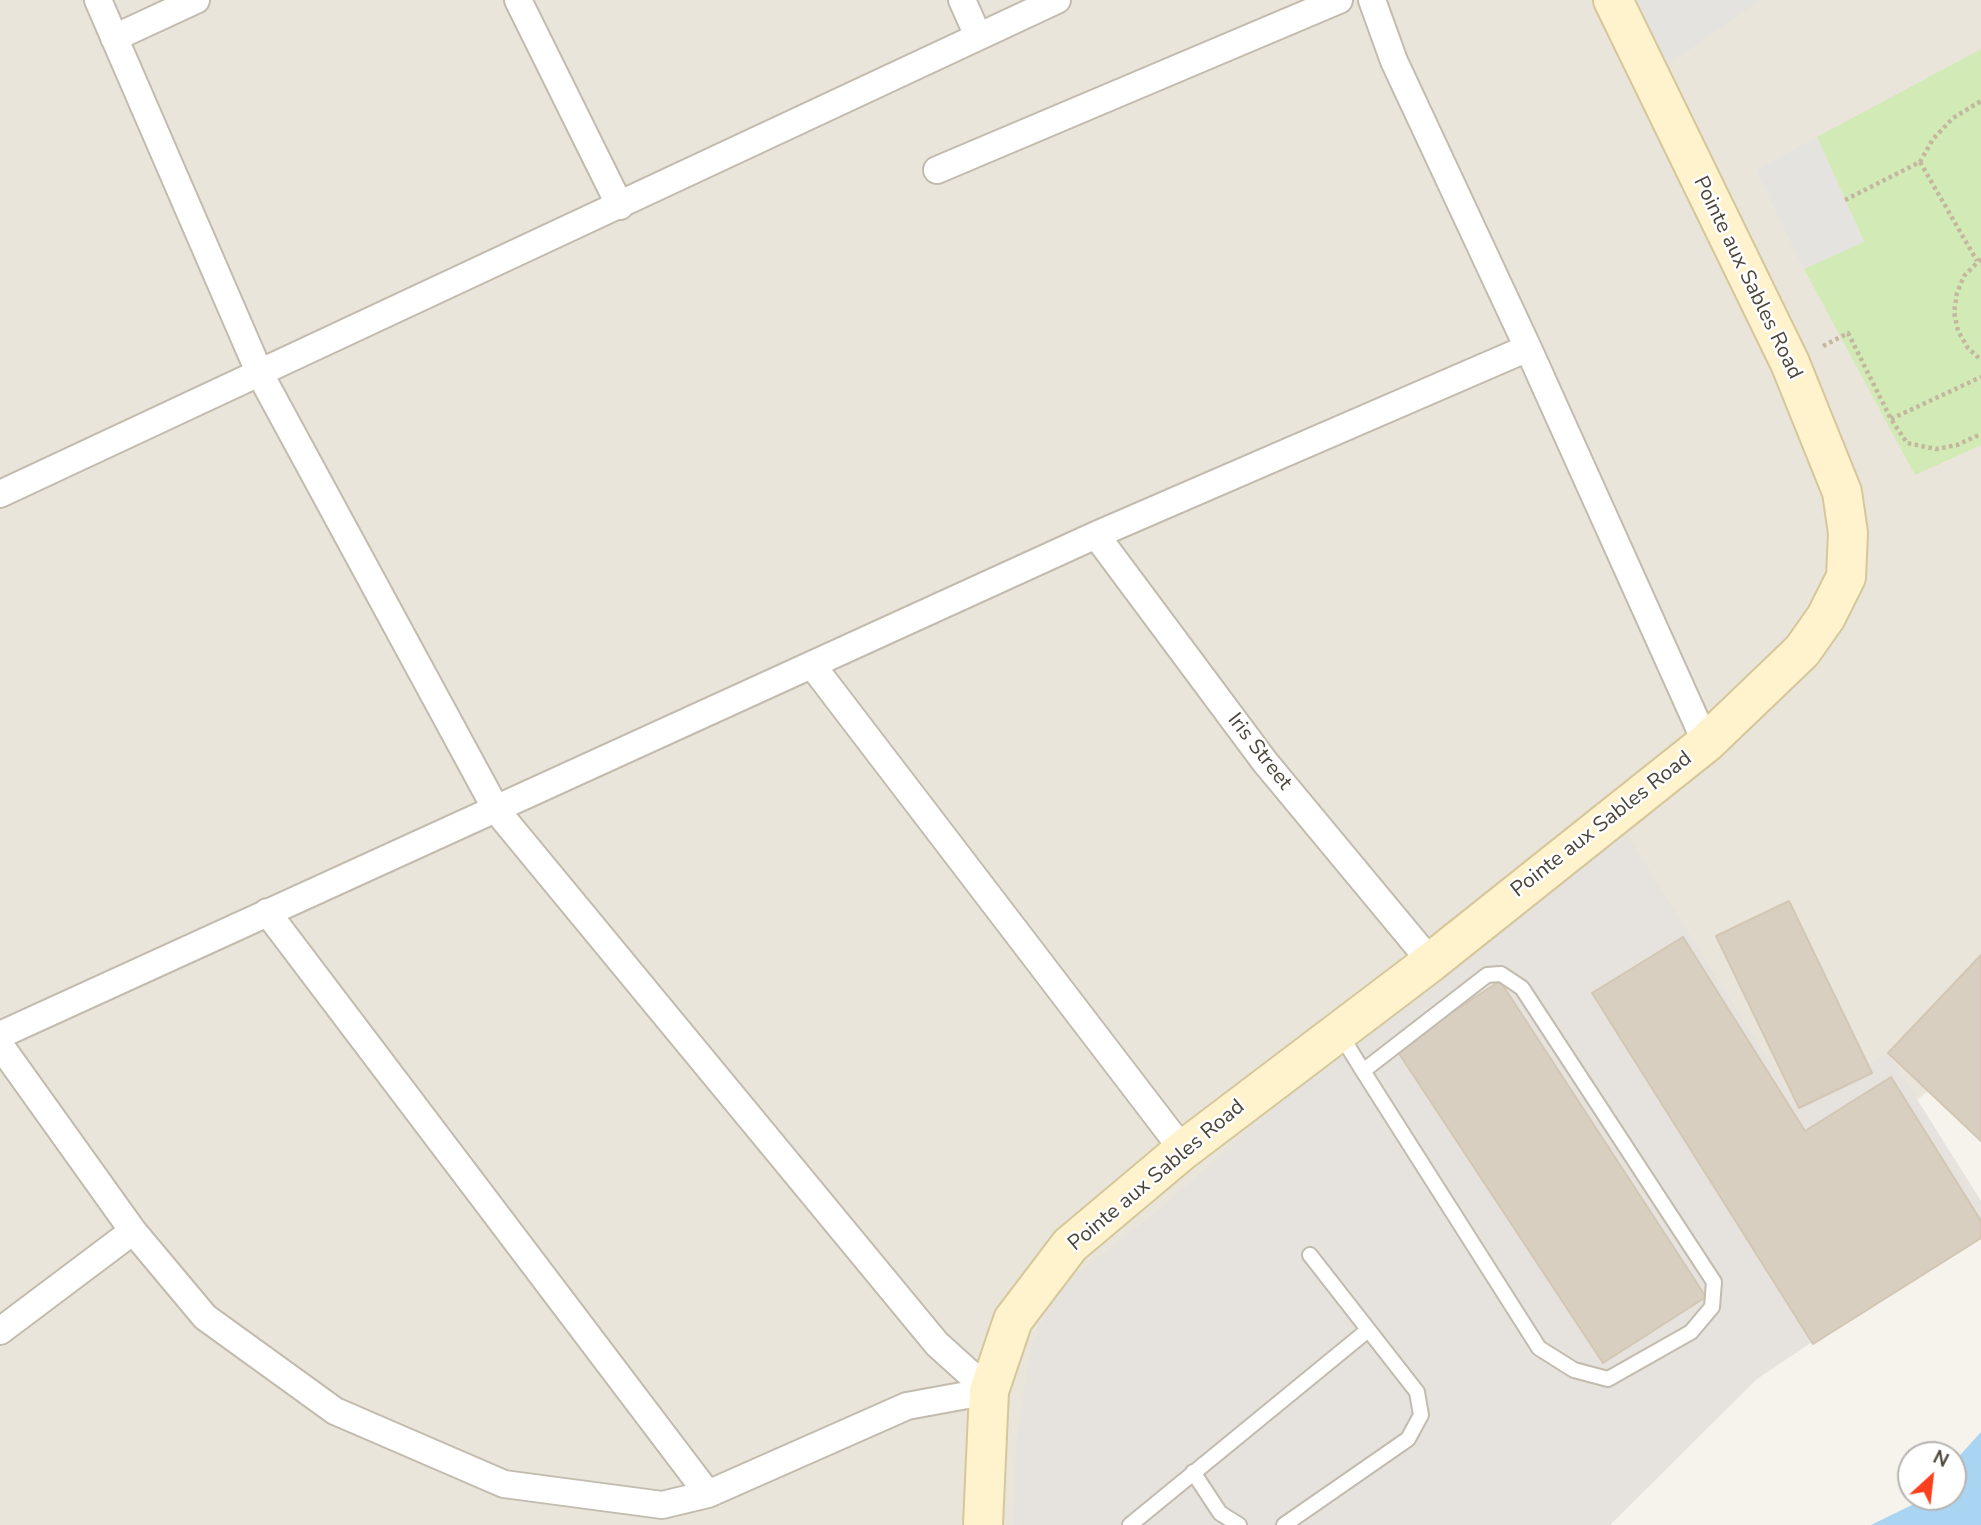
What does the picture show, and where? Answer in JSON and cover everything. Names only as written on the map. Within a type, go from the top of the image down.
[{"type":"main road","name":"Pointe aux Sables Road","points":[[983,1525],[989,1391],[1013,1320],[1070,1245],[1184,1150],[1431,962],[1706,743],[1802,651],[1826,617],[1846,577],[1848,533],[1842,492],[1790,363],[1613,0]]},
{"type":"street","points":[[97,0],[260,374],[497,811],[937,1344],[989,1391]]},
{"type":"street","points":[[114,38],[196,0]]},
{"type":"street","points":[[518,0],[620,206]]},
{"type":"street","points":[[962,0],[978,36]]},
{"type":"street","points":[[0,494],[1057,0]]},
{"type":"street","points":[[937,170],[1339,0]]},
{"type":"street","points":[[1372,0],[1394,61],[1528,348],[1706,743]]},
{"type":"street","points":[[0,1035],[267,912],[497,811],[1096,535],[1528,348]]},
{"type":"street","name":"Iris Street","points":[[1096,535],[1265,762],[1431,962]]},
{"type":"street","points":[[812,665],[1184,1150]]},
{"type":"street","points":[[267,912],[708,1494]]},
{"type":"street","points":[[0,1045],[133,1231],[205,1317],[335,1411],[504,1484],[662,1515],[907,1405],[989,1391]]},
{"type":"street","points":[[0,1331],[133,1231]]},
{"type":"lane","points":[[1339,1032],[1363,1071],[1539,1348],[1574,1370],[1608,1379],[1691,1332],[1712,1307],[1714,1282],[1522,988],[1502,974],[1487,975],[1363,1071]]},
{"type":"lane","points":[[1284,1525],[1408,1439],[1421,1415],[1416,1392],[1310,1255]]},
{"type":"lane","points":[[1130,1525],[1368,1330]]},
{"type":"lane","points":[[1194,1472],[1220,1513],[1239,1525]]},
{"type":"path","points":[[1845,200],[1920,162],[1933,139],[1953,118],[1981,101]]},
{"type":"path","points":[[1920,162],[1979,260],[1964,276],[1957,293],[1954,312],[1958,331],[1968,348],[1981,360]]},
{"type":"path","points":[[1790,363],[1847,333],[1891,419],[1907,443],[1936,450],[1957,445],[1981,434]]},
{"type":"path","points":[[1891,419],[1981,377]]},
{"type":"shaded area","points":[[0,0],[1981,0],[1981,1051],[1357,1525],[0,1525]]},
{"type":"shaded area","points":[[1634,0],[1760,0],[1666,66]]},
{"type":"shaded area","points":[[1817,137],[1864,242],[1804,269],[1756,170]]},
{"type":"shaded area","points":[[1621,825],[1798,1108],[1888,1053],[1981,1201],[1981,1229],[1757,1379],[1610,1525],[1013,1525],[1016,1443],[1032,1342],[1058,1288],[1164,1206],[1378,1015]]},
{"type":"green space","points":[[1981,49],[1981,445],[1915,475],[1804,269],[1864,241],[1817,137]]},
{"type":"water","points":[[1981,1432],[1981,1525],[1871,1525],[1900,1511],[1967,1511],[1967,1448]]},
{"type":"building","points":[[1789,901],[1872,1073],[1799,1108],[1716,936]]},
{"type":"building","points":[[1683,937],[1805,1131],[1891,1077],[1981,1221],[1981,1238],[1813,1344],[1592,993]]},
{"type":"building","points":[[1981,955],[1981,1141],[1888,1053]]},
{"type":"building","points":[[1500,981],[1706,1297],[1603,1363],[1396,1049]]}]
